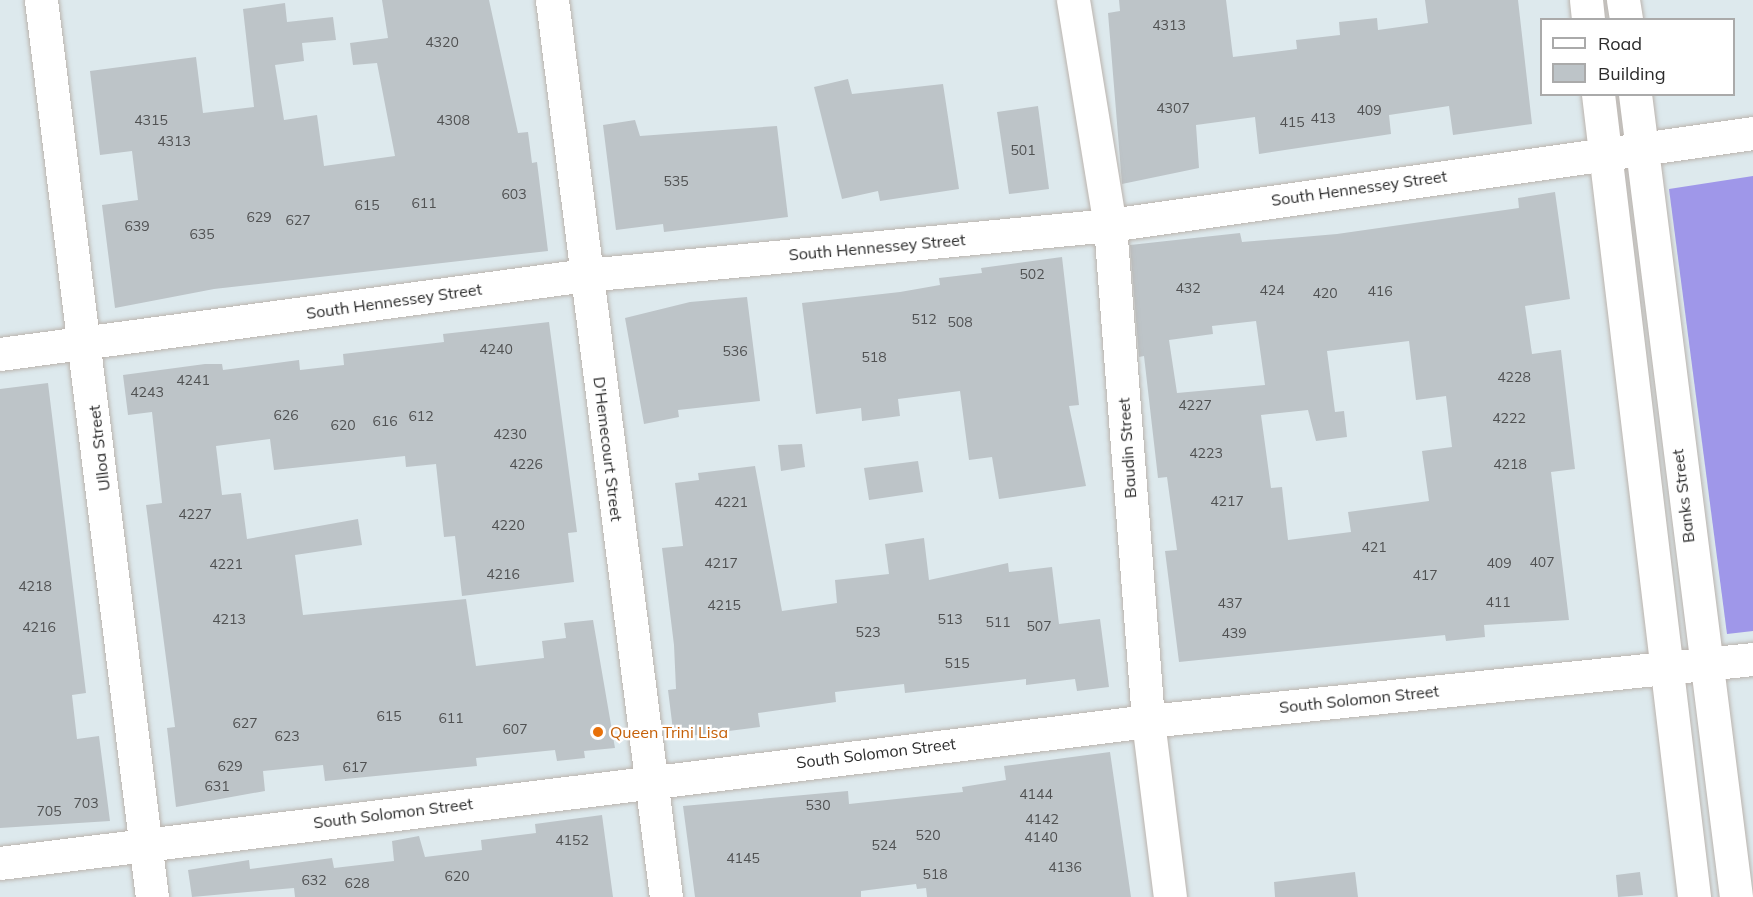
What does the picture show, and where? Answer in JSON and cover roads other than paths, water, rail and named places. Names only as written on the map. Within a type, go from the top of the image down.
[{"type":"street","name":"Ulloa Street","points":[[41,0],[87,343],[152,897]]},
{"type":"street","name":"D'Hemecourt Street","points":[[552,0],[666,897]]},
{"type":"street","name":"Baudin Street","points":[[1073,0],[1110,225],[1148,721],[1170,897]]},
{"type":"street","points":[[1586,0],[1588,18]]},
{"type":"street","points":[[1623,0],[1626,18]]},
{"type":"street","points":[[1598,96],[1694,897]]},
{"type":"street","name":"Banks Street","points":[[1635,96],[1704,665],[1736,897]]},
{"type":"street","name":"South Hennessey Street","points":[[0,354],[586,275],[1110,225],[1606,152],[1753,133]]},
{"type":"street","name":"South Solomon Street","points":[[0,863],[650,780],[1148,721],[1753,659]]},
{"type":"place","name":"Queen Trini Lisa","points":[[598,732]]}]
